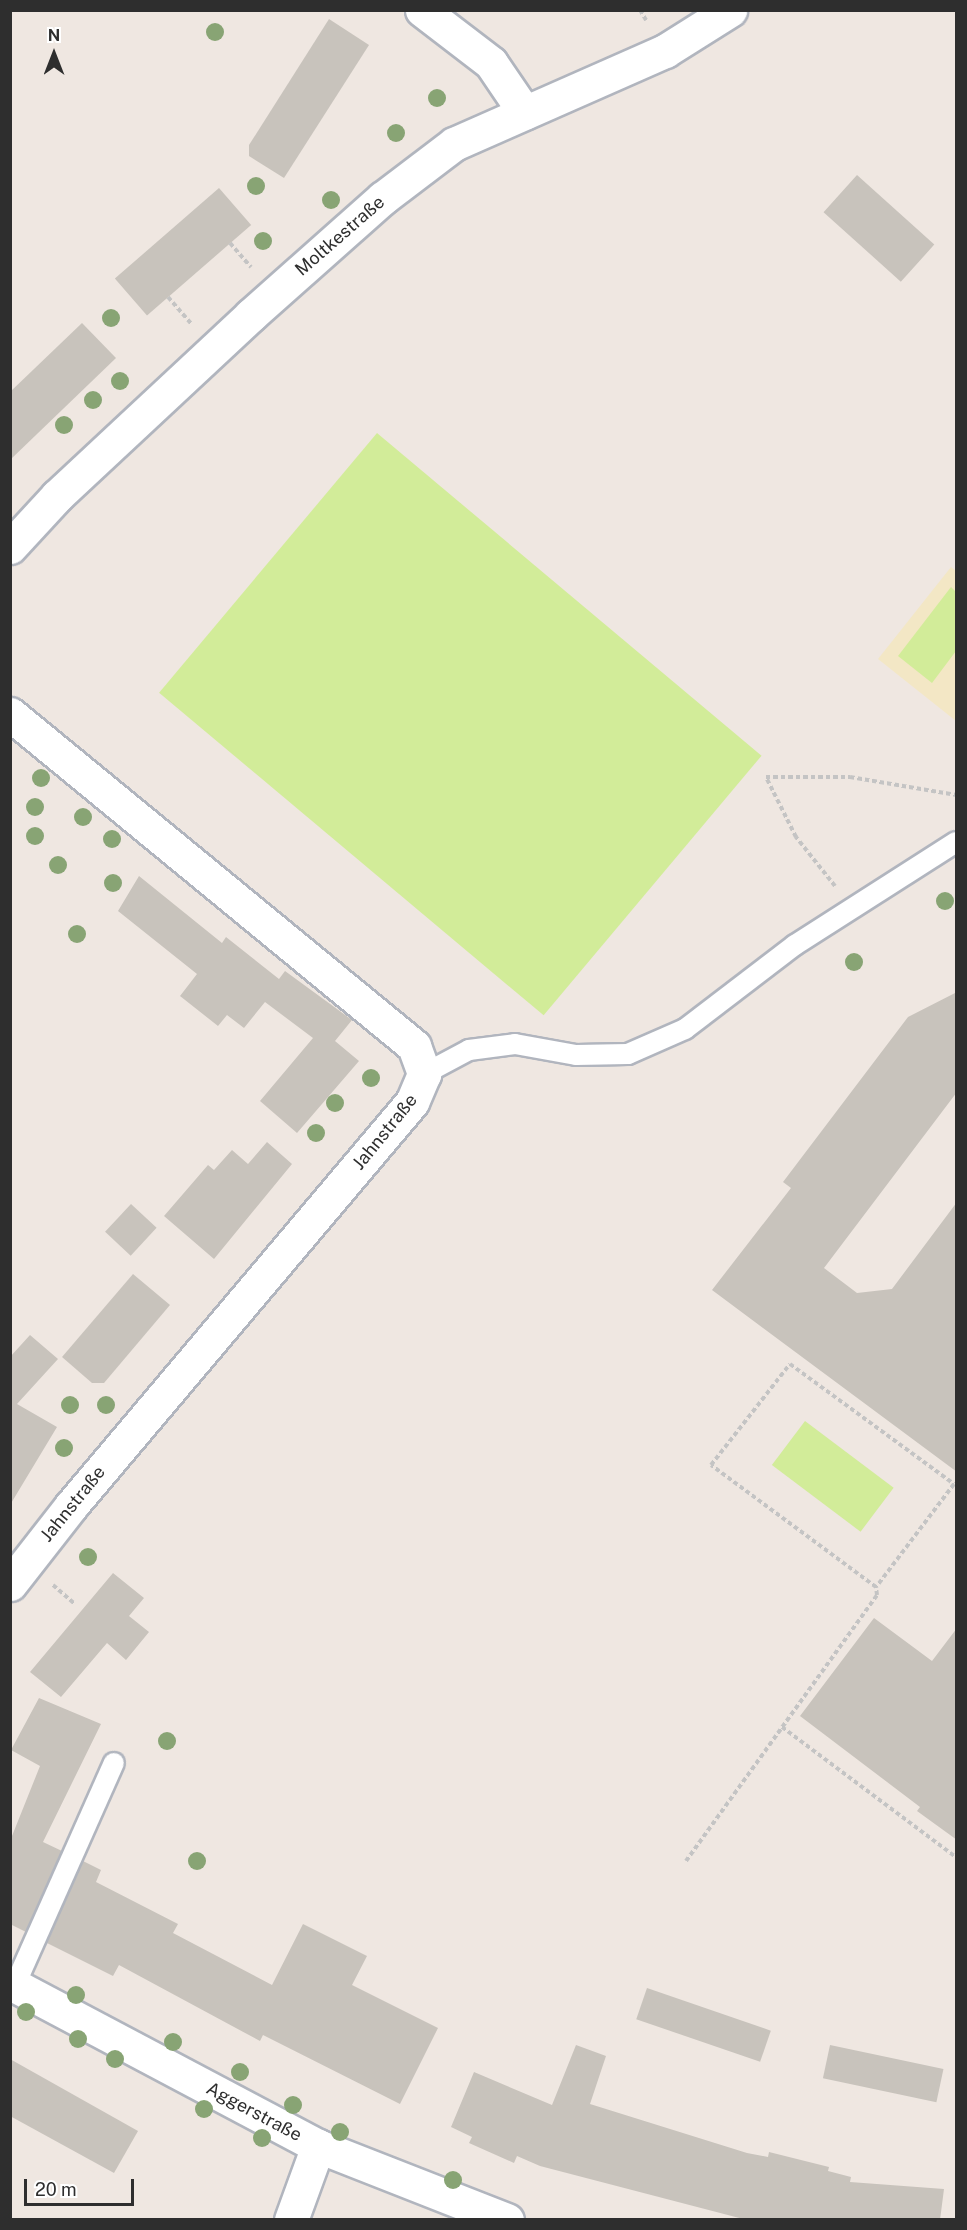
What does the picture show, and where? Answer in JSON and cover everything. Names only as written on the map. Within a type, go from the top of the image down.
[{"type":"street","points":[[422,10],[491,63],[525,113]]},
{"type":"street","name":"Moltkestraße","points":[[10,547],[57,496],[383,198],[454,144],[665,51],[730,10]]},
{"type":"street","name":"Jahnstraße","points":[[10,714],[414,1046],[424,1074],[412,1102],[71,1506],[10,1584]]},
{"type":"street","name":"Aggerstraße","points":[[13,1984],[318,2146],[507,2220]]},
{"type":"street","points":[[291,2220],[318,2146]]},
{"type":"lane","points":[[424,1074],[469,1050],[515,1044],[576,1055],[628,1053],[685,1029],[852,908],[957,842]]},
{"type":"lane","points":[[13,1984],[114,1763]]},
{"type":"path","points":[[852,908],[796,837],[766,777],[850,777],[957,795]]},
{"type":"path","points":[[686,1861],[877,1595],[876,1587],[954,1484],[790,1364],[711,1465],[876,1587]]},
{"type":"path","points":[[782,1727],[957,1857]]},
{"type":"sand","points":[[951,567],[956,571],[956,721],[878,659]]},
{"type":"green space","points":[[377,433],[762,756],[544,1015],[159,693]]},
{"type":"green space","points":[[951,587],[956,592],[956,651],[932,683],[898,656]]},
{"type":"green space","points":[[805,1421],[894,1488],[861,1532],[772,1465]]},
{"type":"building","points":[[329,19],[369,45],[284,178],[249,156],[249,145]]},
{"type":"building","points":[[857,175],[934,245],[901,282],[824,212]]},
{"type":"building","points":[[219,188],[251,225],[147,316],[115,279]]},
{"type":"building","points":[[82,323],[116,358],[10,460],[10,392]]},
{"type":"building","points":[[139,876],[222,943],[226,937],[279,979],[285,971],[352,1020],[335,1041],[359,1061],[297,1133],[260,1101],[313,1038],[265,1002],[244,1028],[227,1015],[218,1026],[180,996],[197,974],[118,911]]},
{"type":"building","points":[[957,992],[957,1092],[824,1268],[857,1293],[892,1289],[957,1202],[957,1472],[712,1290],[791,1188],[783,1182],[908,1017]]},
{"type":"building","points":[[267,1142],[292,1164],[214,1259],[164,1216],[208,1165],[214,1170],[232,1150],[248,1164]]},
{"type":"building","points":[[131,1204],[157,1228],[131,1256],[105,1232]]},
{"type":"building","points":[[133,1274],[170,1305],[104,1383],[92,1383],[62,1357]]},
{"type":"building","points":[[30,1335],[58,1359],[17,1404],[57,1427],[10,1505],[10,1357]]},
{"type":"building","points":[[113,1573],[144,1598],[129,1616],[149,1632],[126,1660],[107,1643],[61,1697],[30,1672]]},
{"type":"building","points":[[874,1618],[932,1661],[957,1628],[957,1840],[917,1811],[920,1807],[800,1716]]},
{"type":"building","points":[[39,1698],[101,1724],[43,1842],[62,1851],[26,1932],[10,1924],[10,1841],[40,1766],[11,1750]]},
{"type":"building","points":[[83,1861],[101,1870],[96,1882],[178,1924],[173,1933],[272,1985],[303,1924],[367,1956],[352,1985],[438,2028],[400,2104],[263,2035],[260,2041],[119,1965],[113,1976],[47,1943]]},
{"type":"building","points":[[647,1988],[771,2031],[760,2062],[636,2019]]},
{"type":"building","points":[[576,2045],[606,2056],[590,2104],[747,2153],[768,2157],[769,2152],[829,2167],[828,2171],[851,2177],[850,2182],[944,2189],[940,2220],[747,2220],[540,2166],[517,2156],[514,2163],[469,2143],[472,2137],[451,2127],[474,2072],[552,2105]]},
{"type":"building","points":[[830,2045],[943,2069],[936,2102],[823,2078]]},
{"type":"building","points":[[10,2059],[138,2131],[114,2173],[10,2116]]}]
